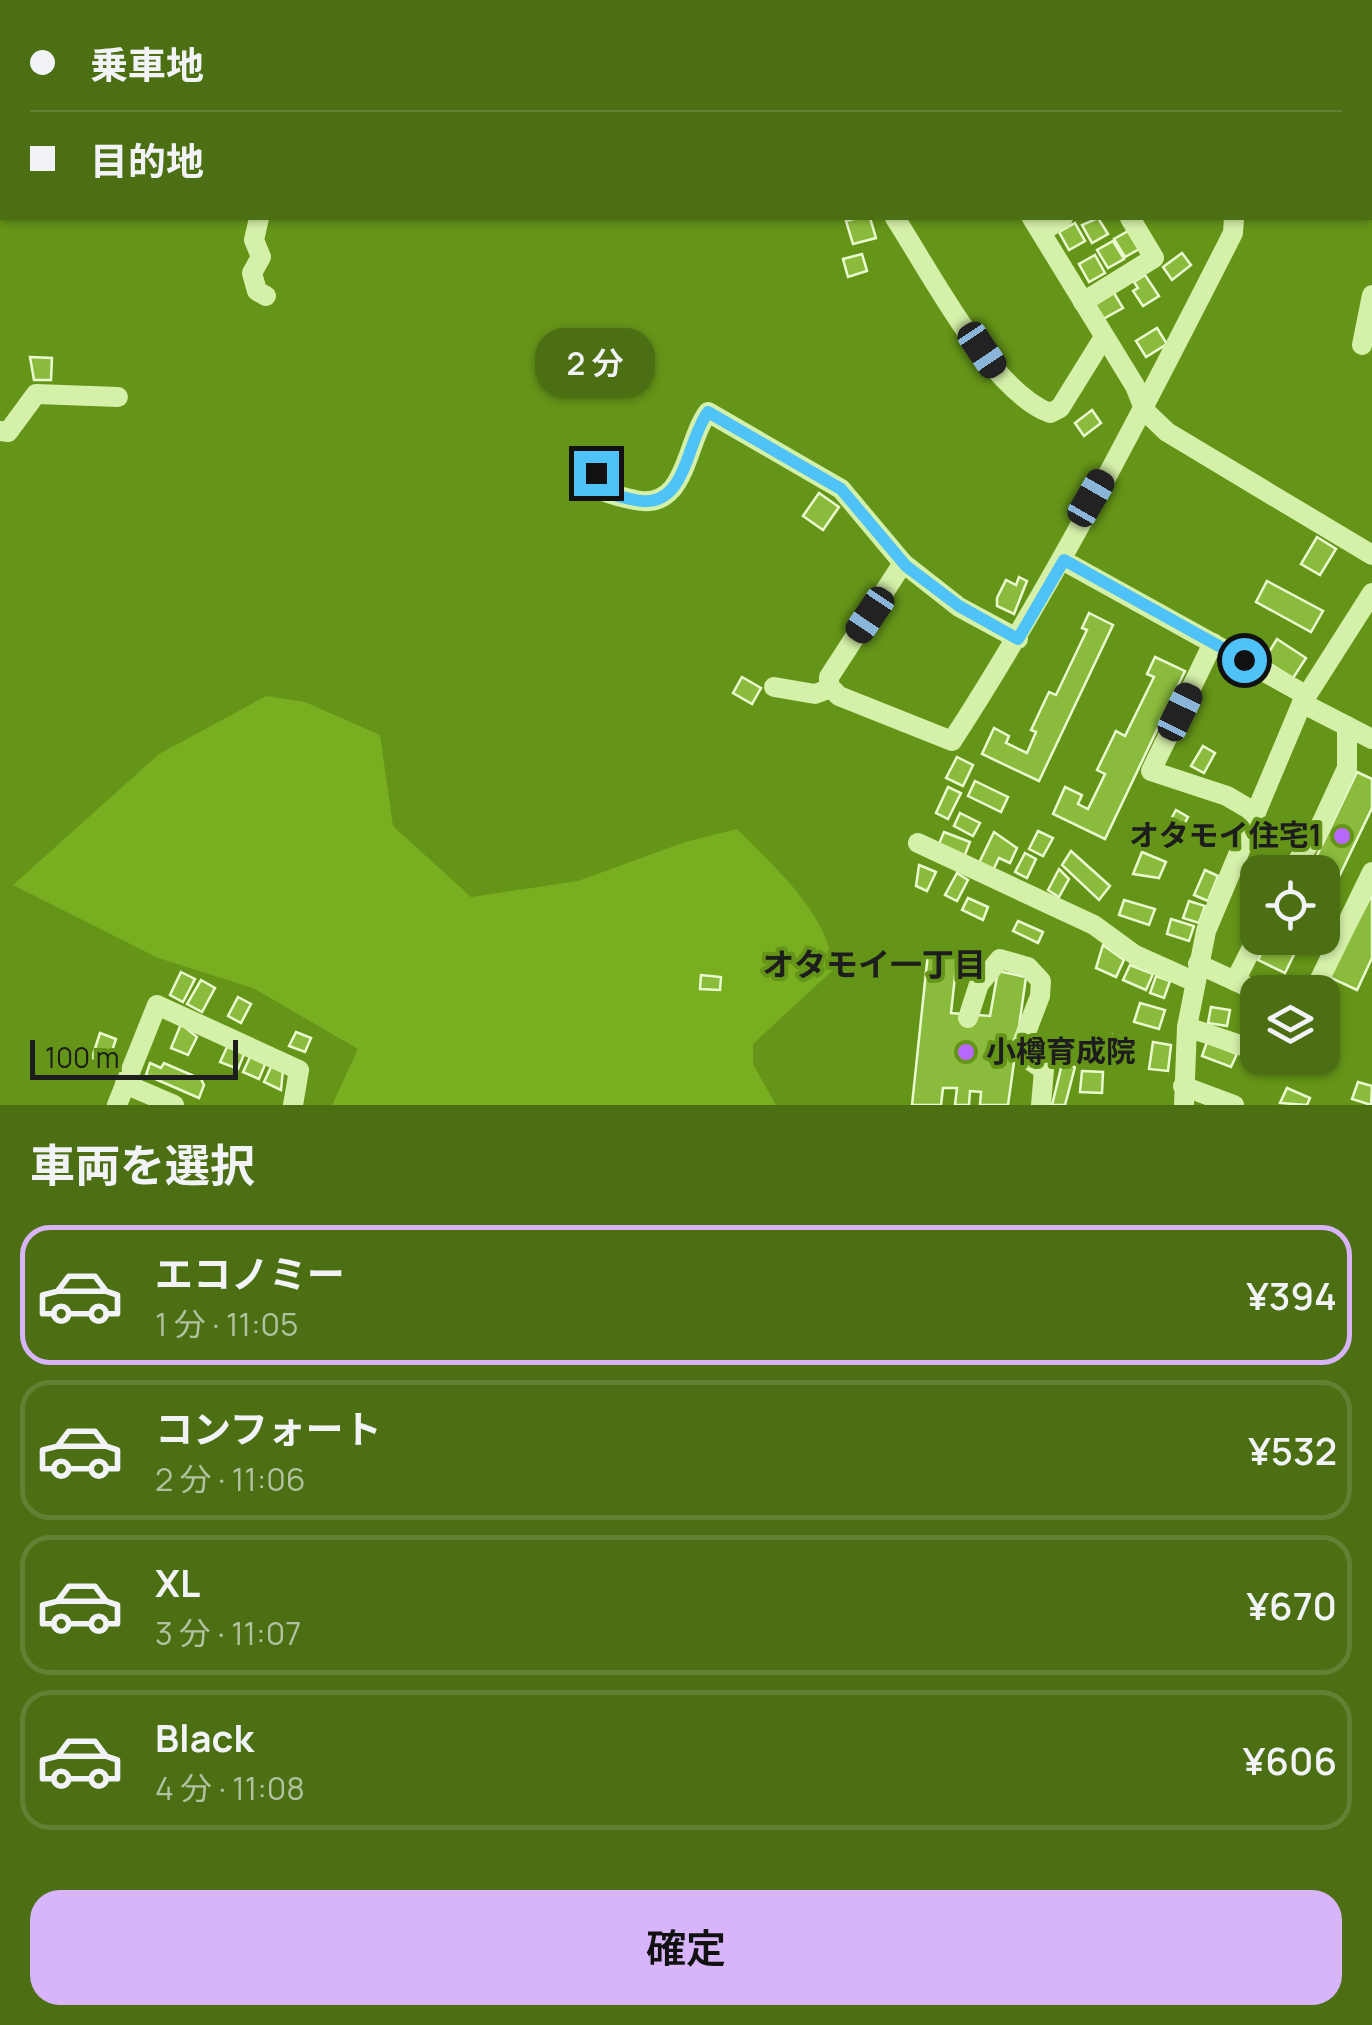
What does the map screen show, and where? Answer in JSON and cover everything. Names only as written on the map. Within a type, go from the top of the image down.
[{"type":"street","points":[[259,220],[254,240],[261,257],[252,273],[256,291],[266,296]]},
{"type":"street","points":[[897,220],[1004,384],[1035,408],[1050,414],[1060,408],[1104,337]]},
{"type":"street","points":[[1083,302],[1154,258],[1131,220]]},
{"type":"street","points":[[902,563],[829,677],[831,688],[839,696],[952,741],[1018,639],[1064,560],[1091,498],[1145,411],[1232,232],[1234,220]]},
{"type":"street","points":[[1036,225],[1145,411],[1167,432],[1372,555]]},
{"type":"street","points":[[1362,345],[1372,295]]},
{"type":"street","points":[[0,431],[8,432],[36,394],[118,397]]},
{"type":"street","points":[[596,473],[597,488],[606,493],[648,502],[660,500],[674,491],[698,425],[708,412],[841,489],[902,563],[959,606],[1018,639]]},
{"type":"street","points":[[1064,560],[1372,738]]},
{"type":"street","points":[[1234,1105],[1183,1096],[1186,1027],[1206,930],[1304,699],[1372,594]]},
{"type":"street","points":[[1213,643],[1151,772],[1227,796],[1256,813]]},
{"type":"street","points":[[774,687],[816,694],[831,688]]},
{"type":"street","points":[[1302,855],[1318,831],[1347,768],[1347,726]]},
{"type":"street","points":[[918,843],[1094,925],[1135,955],[1240,983]]},
{"type":"street","points":[[1321,975],[1372,872]]},
{"type":"street","points":[[1235,981],[1248,955]]},
{"type":"street","points":[[968,1018],[979,984],[1000,959],[1028,967],[1041,981],[1022,1043],[1028,1059],[1044,1070],[1042,1105]]},
{"type":"street","points":[[117,1105],[157,1005],[299,1070],[294,1105]]},
{"type":"street","points":[[1186,1027],[1240,1045]]},
{"type":"street","points":[[125,1084],[174,1105]]},
{"type":"green space","points":[[266,696],[305,702],[380,735],[393,826],[471,897],[578,881],[685,842],[737,829],[783,875],[811,911],[830,949],[834,969],[753,1044],[753,1064],[776,1105],[332,1105],[358,1049],[253,988],[158,958],[13,885],[159,754]]},
{"type":"building","points":[[871,220],[876,238],[853,244],[846,221]]},
{"type":"building","points":[[1099,220],[1108,234],[1092,243],[1082,225]]},
{"type":"building","points":[[1075,223],[1085,241],[1069,250],[1059,232]]},
{"type":"building","points":[[1130,230],[1141,248],[1125,257],[1114,239]]},
{"type":"building","points":[[1113,241],[1124,259],[1108,268],[1097,250]]},
{"type":"building","points":[[1182,253],[1191,265],[1172,280],[1163,267]]},
{"type":"building","points":[[862,254],[867,271],[848,277],[843,259]]},
{"type":"building","points":[[1095,255],[1105,273],[1089,282],[1079,264]]},
{"type":"building","points":[[1145,275],[1159,296],[1143,306],[1133,291],[1138,288],[1134,282]]},
{"type":"building","points":[[1114,293],[1123,308],[1103,319],[1094,305]]},
{"type":"building","points":[[1157,328],[1167,344],[1146,357],[1136,341]]},
{"type":"building","points":[[30,357],[52,358],[51,380],[34,380]]},
{"type":"building","points":[[1092,410],[1101,423],[1084,436],[1075,423]]},
{"type":"building","points":[[819,493],[839,507],[823,530],[803,516]]},
{"type":"building","points":[[1317,537],[1336,549],[1320,575],[1301,564]]},
{"type":"building","points":[[1019,577],[1027,581],[1014,614],[997,606],[997,598],[1006,580],[1016,585]]},
{"type":"building","points":[[1267,581],[1323,611],[1311,632],[1256,602]]},
{"type":"building","points":[[1089,613],[1113,625],[1039,781],[982,754],[994,728],[1009,736],[1006,743],[1027,753],[1036,732],[1031,730],[1049,692],[1056,695],[1087,630],[1082,628]]},
{"type":"building","points":[[1277,639],[1306,658],[1293,678],[1264,660]]},
{"type":"building","points":[[1155,657],[1185,671],[1105,839],[1053,814],[1065,787],[1082,795],[1078,804],[1088,809],[1105,774],[1097,770],[1116,731],[1125,736],[1154,677],[1147,674]]},
{"type":"building","points":[[742,677],[761,688],[752,704],[733,693]]},
{"type":"building","points":[[1203,746],[1215,753],[1204,773],[1191,766]]},
{"type":"building","points":[[957,757],[973,765],[963,786],[946,778]]},
{"type":"building","name":"オタモイ住宅1","points":[[1357,772],[1372,779],[1372,808],[1340,875],[1340,855],[1317,855]]},
{"type":"building","points":[[975,781],[1008,797],[1001,812],[968,796]]},
{"type":"building","points":[[948,787],[961,793],[948,819],[936,813]]},
{"type":"building","points":[[1176,810],[1188,817],[1178,835],[1166,828]]},
{"type":"building","points":[[960,813],[980,823],[973,836],[954,826]]},
{"type":"building","points":[[1038,831],[1053,838],[1043,856],[1029,849]]},
{"type":"building","points":[[944,832],[970,842],[964,857],[938,846]]},
{"type":"building","points":[[994,832],[1017,848],[1010,863],[999,858],[993,870],[979,863]]},
{"type":"building","points":[[1071,851],[1110,886],[1099,900],[1062,865]]},
{"type":"building","points":[[1142,852],[1166,862],[1159,878],[1133,874]]},
{"type":"building","points":[[1025,853],[1036,859],[1027,878],[1015,872]]},
{"type":"building","points":[[919,865],[936,872],[927,891],[916,886]]},
{"type":"building","points":[[1059,869],[1069,879],[1059,897],[1048,890]]},
{"type":"building","points":[[1205,870],[1218,876],[1208,901],[1194,895]]},
{"type":"building","points":[[957,873],[968,880],[957,901],[945,895]]},
{"type":"building","points":[[1372,894],[1372,958],[1357,990],[1340,982],[1340,975],[1330,975]]},
{"type":"building","points":[[968,898],[988,907],[983,920],[962,910]]},
{"type":"building","points":[[1124,900],[1155,909],[1149,925],[1119,915]]},
{"type":"building","points":[[1189,901],[1205,906],[1199,923],[1183,918]]},
{"type":"building","points":[[1171,919],[1194,926],[1189,941],[1167,934]]},
{"type":"building","points":[[1018,921],[1043,932],[1038,943],[1013,931]]},
{"type":"building","points":[[1103,945],[1124,960],[1116,977],[1096,968]]},
{"type":"building","name":"小樽育成院","points":[[928,953],[957,958],[951,1013],[990,1016],[998,971],[1026,977],[1008,1105],[980,1105],[981,1092],[970,1091],[969,1105],[955,1105],[957,1088],[943,1088],[941,1105],[912,1105]]},
{"type":"building","points":[[1260,955],[1294,955],[1285,973],[1258,960]]},
{"type":"building","points":[[1130,965],[1153,974],[1146,990],[1123,980]]},
{"type":"building","points":[[181,972],[195,979],[183,1002],[170,995]]},
{"type":"building","points":[[701,975],[721,977],[720,990],[700,989]]},
{"type":"building","points":[[1156,976],[1170,981],[1164,998],[1150,993]]},
{"type":"building","points":[[201,980],[215,988],[202,1012],[187,1004]]},
{"type":"building","points":[[238,997],[251,1004],[241,1023],[228,1016]]},
{"type":"building","points":[[1140,1003],[1165,1010],[1159,1029],[1134,1022]]},
{"type":"building","points":[[1211,1007],[1230,1010],[1227,1026],[1208,1023]]},
{"type":"building","points":[[181,1024],[197,1037],[188,1055],[171,1048]]},
{"type":"building","points":[[296,1032],[311,1038],[305,1052],[289,1046]]},
{"type":"building","points":[[100,1033],[116,1039],[108,1063],[92,1058]]},
{"type":"building","points":[[1113,1035],[1136,1042],[1132,1059],[1108,1052]]},
{"type":"building","points":[[1153,1042],[1171,1045],[1168,1071],[1149,1069]]},
{"type":"building","points":[[1207,1042],[1237,1054],[1231,1067],[1202,1056]]},
{"type":"building","points":[[228,1045],[245,1052],[238,1069],[220,1062]]},
{"type":"building","points":[[251,1055],[266,1062],[259,1079],[243,1072]]},
{"type":"building","points":[[150,1063],[161,1068],[164,1063],[201,1079],[204,1085],[199,1098],[146,1075]]},
{"type":"building","points":[[1062,1064],[1075,1067],[1065,1105],[1052,1105]]},
{"type":"building","points":[[272,1065],[283,1070],[281,1090],[264,1082]]},
{"type":"building","points":[[1082,1071],[1103,1072],[1102,1093],[1080,1092]]},
{"type":"building","points":[[1358,1082],[1372,1086],[1371,1105],[1352,1099]]},
{"type":"building","points":[[1287,1088],[1310,1098],[1307,1105],[1280,1103]]},
{"type":"place","name":"オタモイ住宅1","points":[[1342,836]]},
{"type":"place","name":"小樽育成院","points":[[966,1052]]},
{"type":"district","name":"オタモイ一丁目","points":[[874,965]]},
{"type":"route","points":[[596,473],[597,488],[606,493],[648,502],[660,500],[674,491],[698,425],[708,412],[841,489],[864,511],[881,541],[906,566],[959,606],[1018,639],[1064,560],[1244,660]]}]
